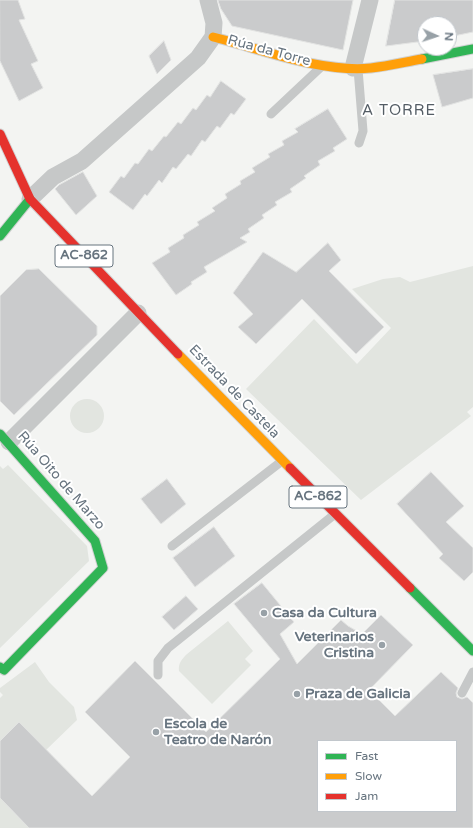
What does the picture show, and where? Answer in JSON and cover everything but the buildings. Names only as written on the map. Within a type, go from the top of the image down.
[{"type":"main road","name":"Rúa da Torre","points":[[213,37],[322,66],[356,68],[371,68],[473,49]]},
{"type":"main road","name":"Estrada de Castela","points":[[0,134],[30,199],[138,314],[282,461],[473,651]]},
{"type":"main road","points":[[0,236],[30,199]]},
{"type":"main road","name":"Rúa Oito de Marzo","points":[[0,667],[4,670],[103,568],[95,541],[4,438]]},
{"type":"street","points":[[208,0],[214,23],[213,37]]},
{"type":"street","points":[[356,68],[370,0]]},
{"type":"street","name":"Rúa da Torre","points":[[30,199],[53,177],[82,161],[198,58],[213,37]]},
{"type":"street","points":[[4,438],[138,314]]},
{"type":"lane","points":[[270,114],[322,66]]},
{"type":"lane","points":[[356,68],[363,132],[359,143]]},
{"type":"lane","points":[[172,546],[282,461]]},
{"type":"lane","points":[[158,675],[158,661],[168,648],[335,514]]},
{"type":"lane","points":[[462,693],[473,672]]},
{"type":"shaded area","points":[[473,266],[473,407],[467,412],[471,416],[361,500],[246,389],[314,319],[357,364],[391,328],[352,289],[383,279],[400,277],[410,282]]},
{"type":"shaded area","points":[[84,399],[90,399],[94,400],[101,406],[104,416],[103,423],[97,430],[90,433],[84,433],[80,432],[73,426],[70,419],[70,413],[71,409],[77,402]]},
{"type":"shaded area","points":[[8,465],[87,546],[89,561],[0,648],[0,466],[3,469]]},
{"type":"shaded area","points":[[228,621],[253,651],[245,659],[251,665],[212,704],[179,671],[179,666],[182,659],[187,654]]},
{"type":"shaded area","points":[[35,662],[49,682],[74,707],[77,720],[46,750],[0,741],[0,698],[3,695],[0,692],[0,688]]},
{"type":"shaded area","points":[[0,798],[29,828],[0,828]]},
{"type":"traffic: fast","points":[[422,59],[473,49]]},
{"type":"traffic: fast","points":[[0,236],[30,199]]},
{"type":"traffic: fast","points":[[0,434],[95,541],[103,568],[4,670],[0,667]]},
{"type":"traffic: fast","points":[[410,588],[473,651]]},
{"type":"traffic: slow","points":[[213,37],[291,59],[332,67],[352,69],[371,68],[422,59]]},
{"type":"traffic: slow","points":[[178,354],[290,468]]},
{"type":"traffic: jam","points":[[0,134],[30,199],[178,354]]},
{"type":"traffic: jam","points":[[290,468],[410,588]]},
{"type":"place","name":"Casa da Cultura","points":[[264,613]]},
{"type":"place","name":"Veterinarios Cristina","points":[[382,645]]},
{"type":"place","name":"Praza de Galicia","points":[[297,694]]},
{"type":"place","name":"Escola de Teatro de Narón","points":[[156,732]]},
{"type":"district","name":"A TORRE","points":[[399,111]]}]
